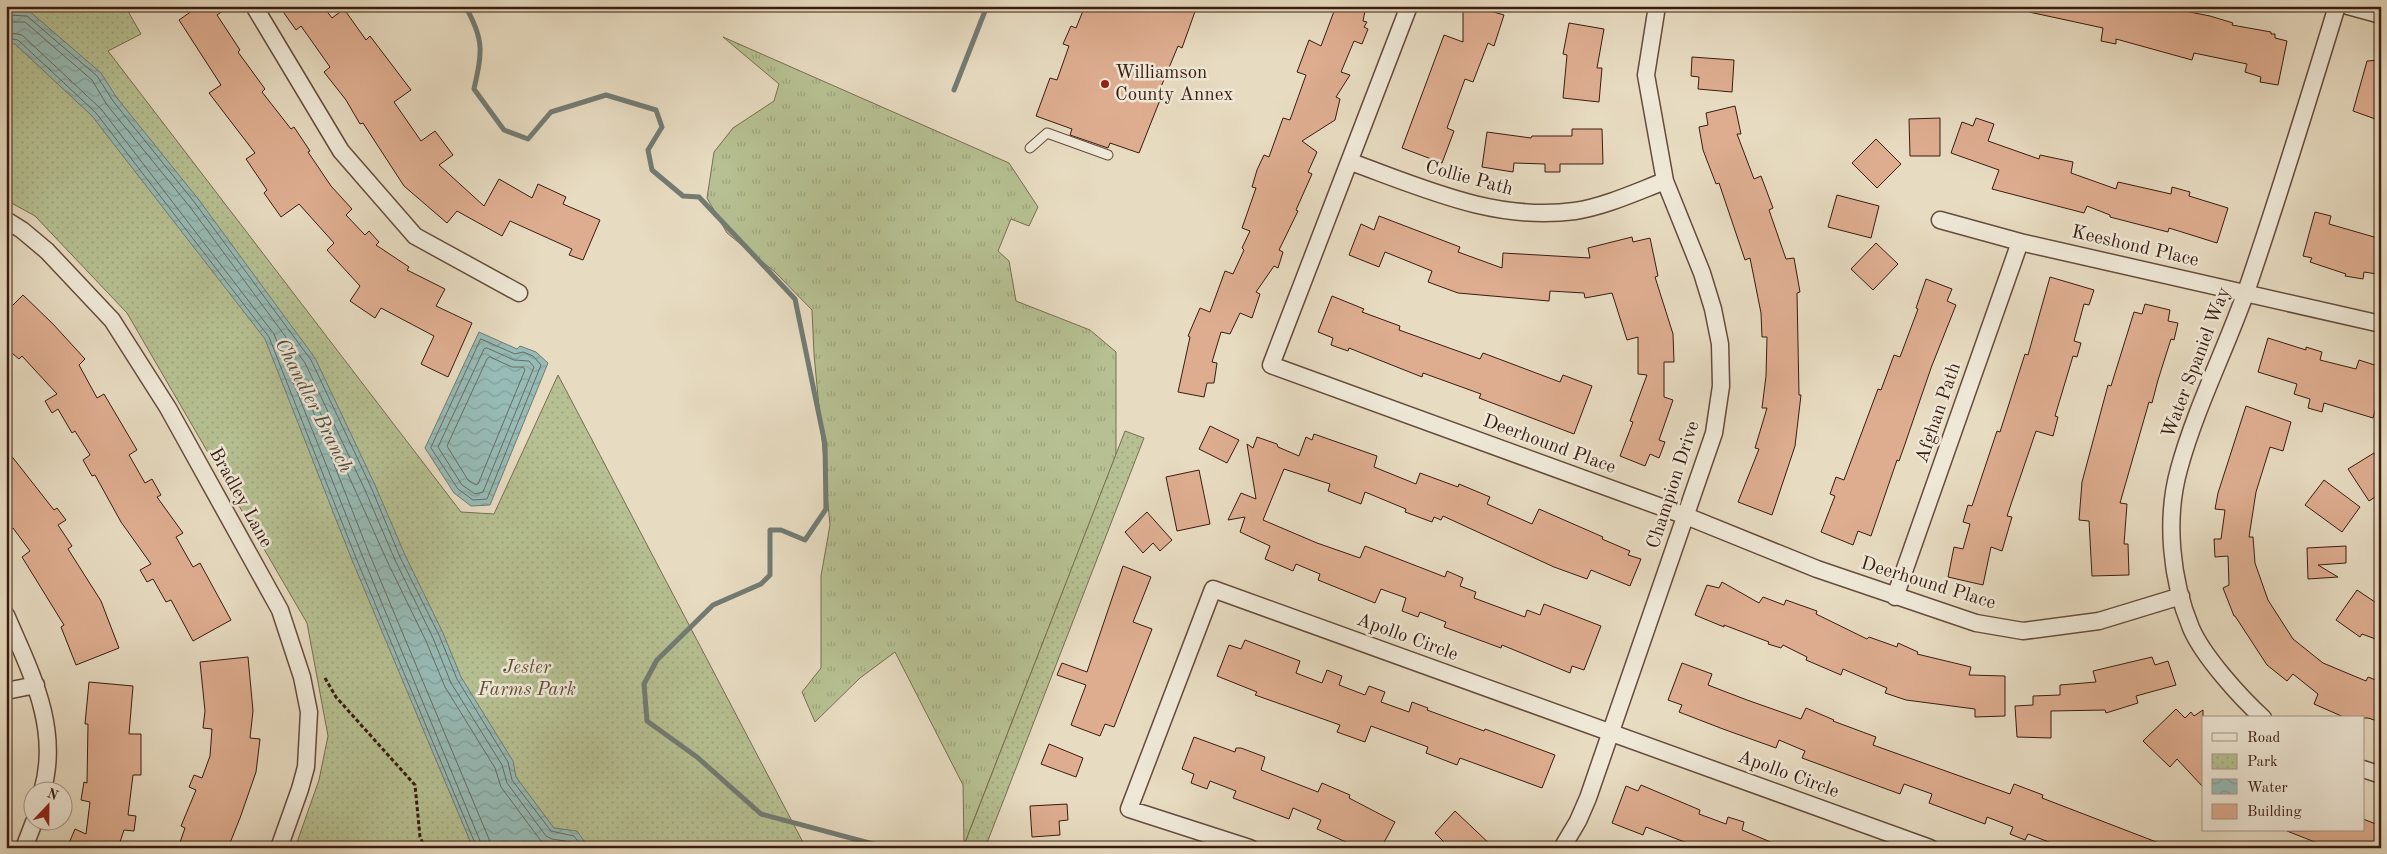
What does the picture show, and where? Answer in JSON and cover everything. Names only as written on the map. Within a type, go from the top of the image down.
[{"type":"street","points":[[254,6],[341,151],[416,236],[519,293]]},
{"type":"street","name":"Deerhound Place","points":[[1409,6],[1272,365],[1686,516],[1817,569],[1976,623],[2023,630],[2098,620],[2181,596]]},
{"type":"street","name":"Champion Drive","points":[[1562,848],[1581,814],[1686,516],[1714,433],[1721,386],[1720,344],[1713,309],[1702,274],[1665,181],[1646,75],[1657,6]]},
{"type":"street","name":"Water Spaniel Way","points":[[2261,716],[2248,704],[2203,648],[2192,628],[2181,596],[2172,554],[2173,507],[2179,470],[2206,390],[2246,292],[2295,145],[2337,6]]},
{"type":"street","points":[[2348,6],[2381,15]]},
{"type":"street","name":"Collie Path","points":[[1351,162],[1439,194],[1476,205],[1510,212],[1547,213],[1576,210],[1608,202],[1665,181]]},
{"type":"street","name":"Bradley Lane","points":[[6,220],[22,230],[47,251],[112,320],[168,408],[280,610],[302,677],[308,712],[306,768],[279,848]]},
{"type":"street","name":"Keeshond Place","points":[[1940,220],[2020,242],[2381,324]]},
{"type":"street","name":"Afghan Path","points":[[1895,597],[2020,242]]},
{"type":"street","name":"Apollo Circle","points":[[1250,848],[1129,810],[1214,589],[1930,848]]},
{"type":"street","points":[[6,615],[36,685],[47,727],[49,756],[44,782]]},
{"type":"street","points":[[6,691],[36,685]]},
{"type":"street","points":[[2364,769],[2381,775]]},
{"type":"street","points":[[24,848],[30,832]]},
{"type":"lane","points":[[1030,148],[1047,133],[1108,155]]},
{"type":"path","points":[[325,678],[336,697],[415,785],[420,837],[425,848]]},
{"type":"green space","name":"Jester Farms Park","points":[[6,6],[125,6],[141,34],[108,51],[461,512],[494,514],[558,375],[806,848],[295,848],[319,780],[328,736],[307,623],[127,313],[35,216],[6,200]]},
{"type":"green space","points":[[723,37],[1009,163],[1038,207],[1029,226],[1011,219],[998,251],[1009,261],[1016,301],[1090,330],[1116,352],[1116,455],[964,845],[963,785],[895,652],[860,678],[815,722],[802,692],[821,668],[821,576],[830,525],[814,354],[812,310],[775,272],[727,233],[707,198],[714,152],[733,128],[774,101],[779,84]]},
{"type":"green space","points":[[1125,431],[1144,438],[985,848],[963,848]]},
{"type":"water","name":"Chandler Branch","points":[[6,10],[28,10],[101,73],[117,98],[199,200],[315,358],[375,485],[405,555],[443,633],[461,677],[513,761],[516,777],[554,828],[577,831],[589,848],[473,848],[352,560],[265,339],[92,116],[15,44],[6,43]]},
{"type":"water","points":[[479,332],[517,349],[520,346],[536,352],[548,363],[490,505],[471,506],[454,493],[425,448]]},
{"type":"building","points":[[199,6],[230,6],[217,15],[240,50],[238,52],[265,89],[262,92],[291,129],[294,127],[331,186],[352,209],[346,215],[365,235],[369,231],[379,242],[376,245],[409,267],[407,270],[445,289],[436,306],[472,323],[448,377],[421,364],[434,336],[381,308],[375,318],[350,301],[360,286],[327,250],[334,243],[299,204],[281,217],[264,193],[267,190],[246,159],[255,153],[209,93],[221,85],[179,20]]},
{"type":"building","points":[[279,6],[323,6],[332,18],[344,9],[366,40],[370,36],[411,90],[394,102],[421,141],[435,131],[453,155],[439,165],[484,206],[499,179],[532,198],[538,184],[566,197],[563,204],[600,220],[583,260],[569,255],[572,249],[510,221],[502,236],[457,211],[447,223],[404,186],[363,123],[360,124],[346,100],[324,72],[330,67],[301,26],[296,30]]},
{"type":"building","name":"Williamson County Annex","points":[[1085,6],[1197,6],[1182,48],[1178,46],[1156,99],[1160,100],[1139,153],[1110,143],[1108,148],[1070,135],[1072,129],[1036,116],[1050,78],[1057,80],[1069,46],[1063,44],[1071,26],[1076,28]]},
{"type":"building","points":[[1336,6],[1366,6],[1363,21],[1367,22],[1364,27],[1368,29],[1362,44],[1354,41],[1341,72],[1350,75],[1336,97],[1340,99],[1335,120],[1302,141],[1317,152],[1308,172],[1312,174],[1296,210],[1298,211],[1279,250],[1283,252],[1278,268],[1274,266],[1256,292],[1260,294],[1252,318],[1240,313],[1230,334],[1221,332],[1212,362],[1217,363],[1214,383],[1207,383],[1204,397],[1178,392],[1190,337],[1188,336],[1200,308],[1210,312],[1225,271],[1233,274],[1244,250],[1242,248],[1250,231],[1242,228],[1256,188],[1252,187],[1257,170],[1264,155],[1269,157],[1283,118],[1290,120],[1306,75],[1297,72],[1309,40],[1321,46]]},
{"type":"building","points":[[1463,6],[1473,6],[1504,15],[1494,46],[1488,43],[1473,82],[1465,79],[1447,128],[1454,131],[1442,163],[1402,148],[1444,35],[1463,42]]},
{"type":"building","points":[[2030,6],[2159,6],[2210,16],[2233,23],[2232,25],[2271,32],[2271,34],[2275,34],[2275,38],[2287,41],[2278,85],[2260,82],[2261,77],[2245,72],[2247,64],[2194,53],[2192,60],[2116,39],[2116,44],[2101,41],[2103,28],[2029,12]]},
{"type":"building","points":[[1569,23],[1604,29],[1597,68],[1602,68],[1599,102],[1563,98],[1567,55],[1563,54]]},
{"type":"building","points":[[1692,57],[1734,60],[1732,92],[1698,89],[1699,77],[1691,76]]},
{"type":"building","points":[[2381,60],[2381,121],[2353,111],[2367,61]]},
{"type":"building","points":[[1735,106],[1741,134],[1737,134],[1754,179],[1761,176],[1773,208],[1769,210],[1786,259],[1794,258],[1800,292],[1797,293],[1799,395],[1801,395],[1795,446],[1772,515],[1738,502],[1759,449],[1755,448],[1767,408],[1762,408],[1766,376],[1767,337],[1762,337],[1761,313],[1750,258],[1745,260],[1719,183],[1716,184],[1703,150],[1699,127],[1708,125],[1706,113]]},
{"type":"building","points":[[1940,118],[1940,156],[1910,156],[1909,119]]},
{"type":"building","points":[[1976,118],[1994,124],[1988,141],[2039,159],[2040,155],[2073,162],[2071,173],[2116,189],[2118,182],[2171,194],[2172,187],[2190,192],[2189,196],[2228,208],[2217,243],[2169,228],[2168,232],[2110,217],[2110,215],[2087,206],[2084,213],[1992,189],[1999,170],[1951,153],[1962,122],[1973,126]]},
{"type":"building","points":[[1572,129],[1602,129],[1603,164],[1560,164],[1560,172],[1545,172],[1545,164],[1514,163],[1513,172],[1482,167],[1487,132],[1531,138],[1532,136],[1572,136]]},
{"type":"building","points":[[1876,139],[1901,164],[1877,188],[1852,163]]},
{"type":"building","points":[[1837,195],[1879,206],[1871,238],[1828,227]]},
{"type":"building","points":[[2315,212],[2331,216],[2329,224],[2381,239],[2381,261],[2377,274],[2364,272],[2363,279],[2345,276],[2346,274],[2310,262],[2312,258],[2303,256]]},
{"type":"building","points":[[1379,216],[1460,247],[1458,252],[1502,268],[1503,253],[1590,258],[1588,248],[1632,237],[1633,242],[1650,238],[1658,276],[1655,277],[1673,334],[1674,362],[1664,362],[1664,397],[1673,400],[1659,440],[1665,442],[1659,458],[1650,454],[1645,466],[1620,456],[1633,422],[1630,421],[1647,375],[1638,374],[1638,337],[1627,340],[1612,293],[1585,298],[1584,293],[1550,291],[1549,301],[1458,293],[1428,282],[1432,271],[1385,252],[1379,267],[1349,255],[1361,224],[1374,230]]},
{"type":"building","points":[[1876,243],[1898,264],[1873,290],[1851,269]]},
{"type":"building","points":[[2050,277],[2094,290],[2089,305],[2084,304],[2074,341],[2081,343],[2077,357],[2073,356],[2055,416],[2058,417],[2053,436],[2036,431],[2007,516],[2012,517],[2002,551],[1991,547],[1983,585],[1948,577],[1954,547],[1963,549],[1970,524],[1963,522],[1968,505],[1972,506],[1997,431],[2000,432],[2025,354],[2028,355]]},
{"type":"building","points":[[1926,279],[1952,289],[1947,301],[1956,305],[1931,368],[1899,461],[1897,460],[1871,536],[1858,531],[1853,545],[1821,532],[1835,496],[1830,494],[1836,477],[1844,480],[1878,389],[1881,390],[1894,355],[1900,357],[1918,309],[1916,308]]},
{"type":"building","points":[[23,295],[85,359],[79,365],[97,398],[104,394],[137,450],[129,455],[145,483],[152,479],[161,495],[157,497],[183,533],[176,537],[193,567],[200,563],[231,620],[193,641],[171,600],[166,602],[153,579],[147,582],[140,570],[151,564],[121,522],[95,475],[92,476],[83,460],[90,455],[75,431],[72,433],[58,409],[52,413],[45,401],[57,394],[22,356],[19,359],[6,348],[6,312]]},
{"type":"building","points":[[1332,296],[1364,309],[1362,312],[1400,326],[1399,330],[1480,359],[1483,353],[1560,382],[1563,375],[1592,386],[1574,434],[1479,398],[1481,394],[1423,373],[1422,377],[1349,348],[1348,351],[1331,345],[1333,338],[1318,332]]},
{"type":"building","points":[[2145,304],[2170,310],[2168,321],[2178,323],[2174,340],[2171,339],[2152,403],[2149,402],[2120,503],[2127,504],[2124,544],[2128,544],[2129,575],[2092,576],[2089,521],[2079,520],[2082,482],[2108,385],[2111,386],[2134,312],[2142,314]]},
{"type":"building","points":[[2268,338],[2306,350],[2306,347],[2322,352],[2320,360],[2356,369],[2359,360],[2381,367],[2381,392],[2373,418],[2324,403],[2322,412],[2308,408],[2310,399],[2294,394],[2297,384],[2258,372]]},
{"type":"building","points":[[2246,406],[2291,422],[2283,451],[2270,447],[2256,492],[2249,537],[2253,537],[2255,563],[2268,600],[2293,639],[2323,663],[2366,681],[2368,677],[2381,682],[2381,722],[2364,718],[2364,716],[2341,716],[2314,704],[2318,694],[2293,674],[2287,681],[2267,665],[2234,616],[2223,588],[2229,585],[2228,556],[2215,557],[2214,539],[2221,539],[2225,510],[2215,509],[2218,493]]},
{"type":"building","points":[[1210,426],[1239,440],[1227,463],[1199,449]]},
{"type":"building","points":[[1314,434],[1377,456],[1374,467],[1416,484],[1420,473],[1458,487],[1459,484],[1490,497],[1487,504],[1532,524],[1539,509],[1603,537],[1602,539],[1630,551],[1628,555],[1641,559],[1630,586],[1591,570],[1587,579],[1554,567],[1443,516],[1441,520],[1434,517],[1432,522],[1405,512],[1406,509],[1365,492],[1361,504],[1328,491],[1330,484],[1284,469],[1263,520],[1317,543],[1360,558],[1365,546],[1445,577],[1447,571],[1463,578],[1460,586],[1476,592],[1474,598],[1525,617],[1527,610],[1540,615],[1544,604],[1601,626],[1584,670],[1572,666],[1570,673],[1502,645],[1501,648],[1444,627],[1446,622],[1420,612],[1418,617],[1402,611],[1406,598],[1381,589],[1375,603],[1318,580],[1320,574],[1296,564],[1293,571],[1265,559],[1270,546],[1240,532],[1245,517],[1228,520],[1241,493],[1256,499],[1247,444],[1253,448],[1257,437],[1277,444],[1278,447],[1299,456],[1306,437],[1312,440]]},
{"type":"building","points":[[6,449],[54,510],[57,508],[66,520],[58,525],[72,546],[68,549],[101,601],[119,648],[76,665],[61,627],[64,625],[22,557],[30,551],[13,528],[6,533]]},
{"type":"building","points":[[2374,453],[2381,463],[2381,493],[2369,501],[2348,469]]},
{"type":"building","points":[[1199,470],[1210,524],[1177,531],[1166,477]]},
{"type":"building","points":[[2324,480],[2360,507],[2342,532],[2305,505]]},
{"type":"building","points":[[1147,512],[1172,540],[1160,551],[1153,543],[1143,553],[1125,532]]},
{"type":"building","points":[[2346,546],[2346,563],[2318,565],[2338,577],[2308,579],[2307,548]]},
{"type":"building","points":[[1123,566],[1151,577],[1133,622],[1152,629],[1114,727],[1105,724],[1100,736],[1071,725],[1086,685],[1057,675],[1062,663],[1087,672]]},
{"type":"building","points":[[1722,582],[1759,603],[1763,597],[1784,605],[1786,600],[1817,611],[1816,614],[1867,639],[1869,637],[1897,647],[1898,643],[1918,652],[1917,654],[1971,667],[1969,675],[2005,676],[2005,716],[1975,717],[1975,709],[1906,700],[1885,693],[1887,688],[1843,669],[1841,675],[1806,660],[1807,657],[1783,645],[1781,648],[1768,644],[1769,642],[1695,615],[1707,585],[1719,588]]},
{"type":"building","points":[[2357,590],[2381,606],[2381,641],[2362,634],[2360,637],[2336,620]]},
{"type":"building","points":[[1245,640],[1300,661],[1296,673],[1322,683],[1327,670],[1342,676],[1339,685],[1365,695],[1369,686],[1385,692],[1381,702],[1409,712],[1412,702],[1428,708],[1427,710],[1555,755],[1542,788],[1460,758],[1457,765],[1426,753],[1428,747],[1371,726],[1365,742],[1337,732],[1340,725],[1255,695],[1257,692],[1217,676],[1229,645],[1241,649]]},
{"type":"building","points":[[248,657],[253,711],[250,738],[260,739],[256,772],[240,818],[228,848],[178,848],[185,828],[181,826],[196,790],[189,787],[194,775],[202,778],[210,756],[212,729],[203,728],[205,711],[200,662]]},
{"type":"building","points":[[2152,657],[2155,665],[2168,661],[2176,685],[2136,696],[2138,703],[2106,713],[2105,710],[2051,711],[2051,738],[2017,737],[2015,706],[2033,705],[2033,696],[2060,695],[2060,685],[2096,682],[2093,671]]},
{"type":"building","points":[[1682,663],[1712,674],[1708,685],[1747,700],[1801,719],[1806,708],[1833,721],[1876,737],[1873,745],[2010,794],[2014,784],[2043,795],[2042,798],[2172,848],[2053,848],[2054,844],[2028,834],[2025,840],[2010,834],[2013,827],[1987,817],[1985,824],[1929,803],[1932,794],[1904,784],[1900,794],[1802,758],[1805,751],[1779,740],[1776,748],[1723,729],[1679,712],[1682,705],[1668,700]]},
{"type":"building","points":[[89,682],[133,686],[129,734],[141,734],[141,775],[133,775],[128,815],[136,816],[134,831],[124,830],[118,848],[67,848],[75,829],[86,834],[90,802],[81,800],[84,782],[87,783],[88,724],[85,724]]},
{"type":"building","points":[[2176,709],[2185,718],[2191,712],[2194,716],[2203,710],[2202,786],[2177,759],[2170,767],[2143,741]]},
{"type":"building","points":[[1194,737],[1235,752],[1236,748],[1241,748],[1265,757],[1261,770],[1318,792],[1322,783],[1350,795],[1349,798],[1395,822],[1381,848],[1343,848],[1346,842],[1317,829],[1321,820],[1293,808],[1289,819],[1233,798],[1236,791],[1210,781],[1207,789],[1191,783],[1194,774],[1182,769]]},
{"type":"building","points":[[1049,744],[1083,758],[1076,777],[1041,764]]},
{"type":"building","points":[[1641,785],[1700,810],[1699,814],[1726,824],[1728,817],[1744,822],[1742,830],[1785,848],[1700,848],[1646,827],[1643,835],[1612,823],[1626,786],[1638,791]]},
{"type":"building","points":[[1067,804],[1068,820],[1059,821],[1060,835],[1032,837],[1030,806]]},
{"type":"building","points":[[1455,811],[1494,848],[1450,848],[1435,833]]},
{"type":"building","points":[[2364,819],[2381,826],[2381,835],[2375,848],[2330,848],[2290,832],[2364,832]]},
{"type":"waterway","points":[[465,6],[476,28],[480,47],[479,66],[474,89],[504,130],[528,139],[551,112],[606,95],[656,110],[662,127],[648,150],[652,170],[683,196],[699,197],[795,299],[825,444],[826,509],[805,540],[781,530],[770,530],[770,575],[761,584],[713,605],[657,660],[644,684],[647,721],[697,757],[761,814],[888,848]]},
{"type":"waterway","points":[[954,90],[987,6]]},
{"type":"place","name":"Williamson County Annex","points":[[1105,84]]}]
